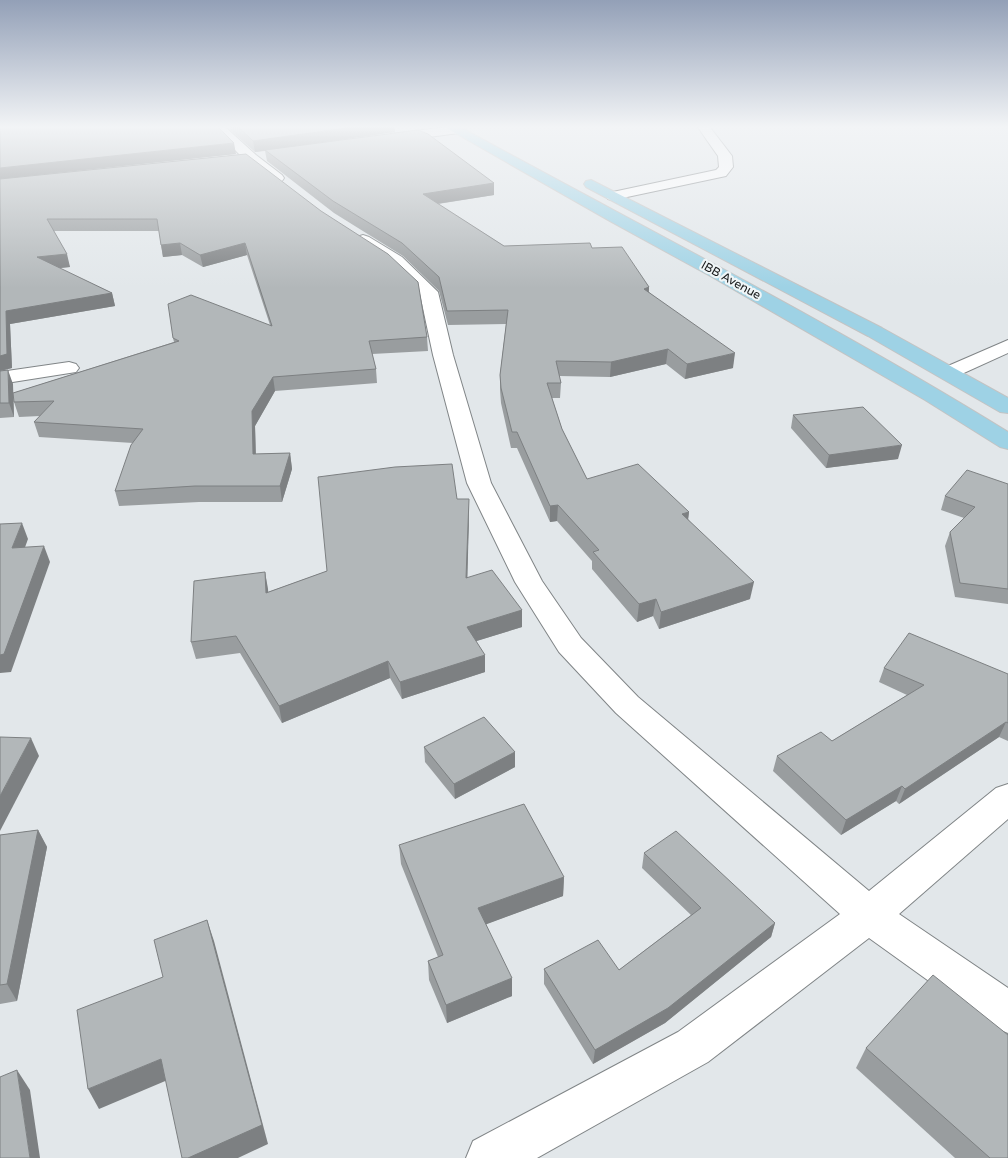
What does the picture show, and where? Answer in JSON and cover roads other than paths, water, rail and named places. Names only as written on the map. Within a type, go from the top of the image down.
[{"type":"main road","name":"IBB Avenue","points":[[546,180],[718,273],[933,395],[1008,442]]},
{"type":"main road","points":[[584,180],[875,332],[1008,407]]},
{"type":"street","points":[[280,180],[297,194]]},
{"type":"street","points":[[613,196],[688,180]]},
{"type":"street","points":[[343,228],[396,262],[429,292],[443,355],[480,483],[529,582],[570,645],[627,705],[869,915],[1008,1013]]},
{"type":"street","points":[[948,373],[1008,346]]},
{"type":"street","points":[[0,378],[68,368]]},
{"type":"street","points":[[490,1158],[692,1047],[869,915],[1008,798]]}]
